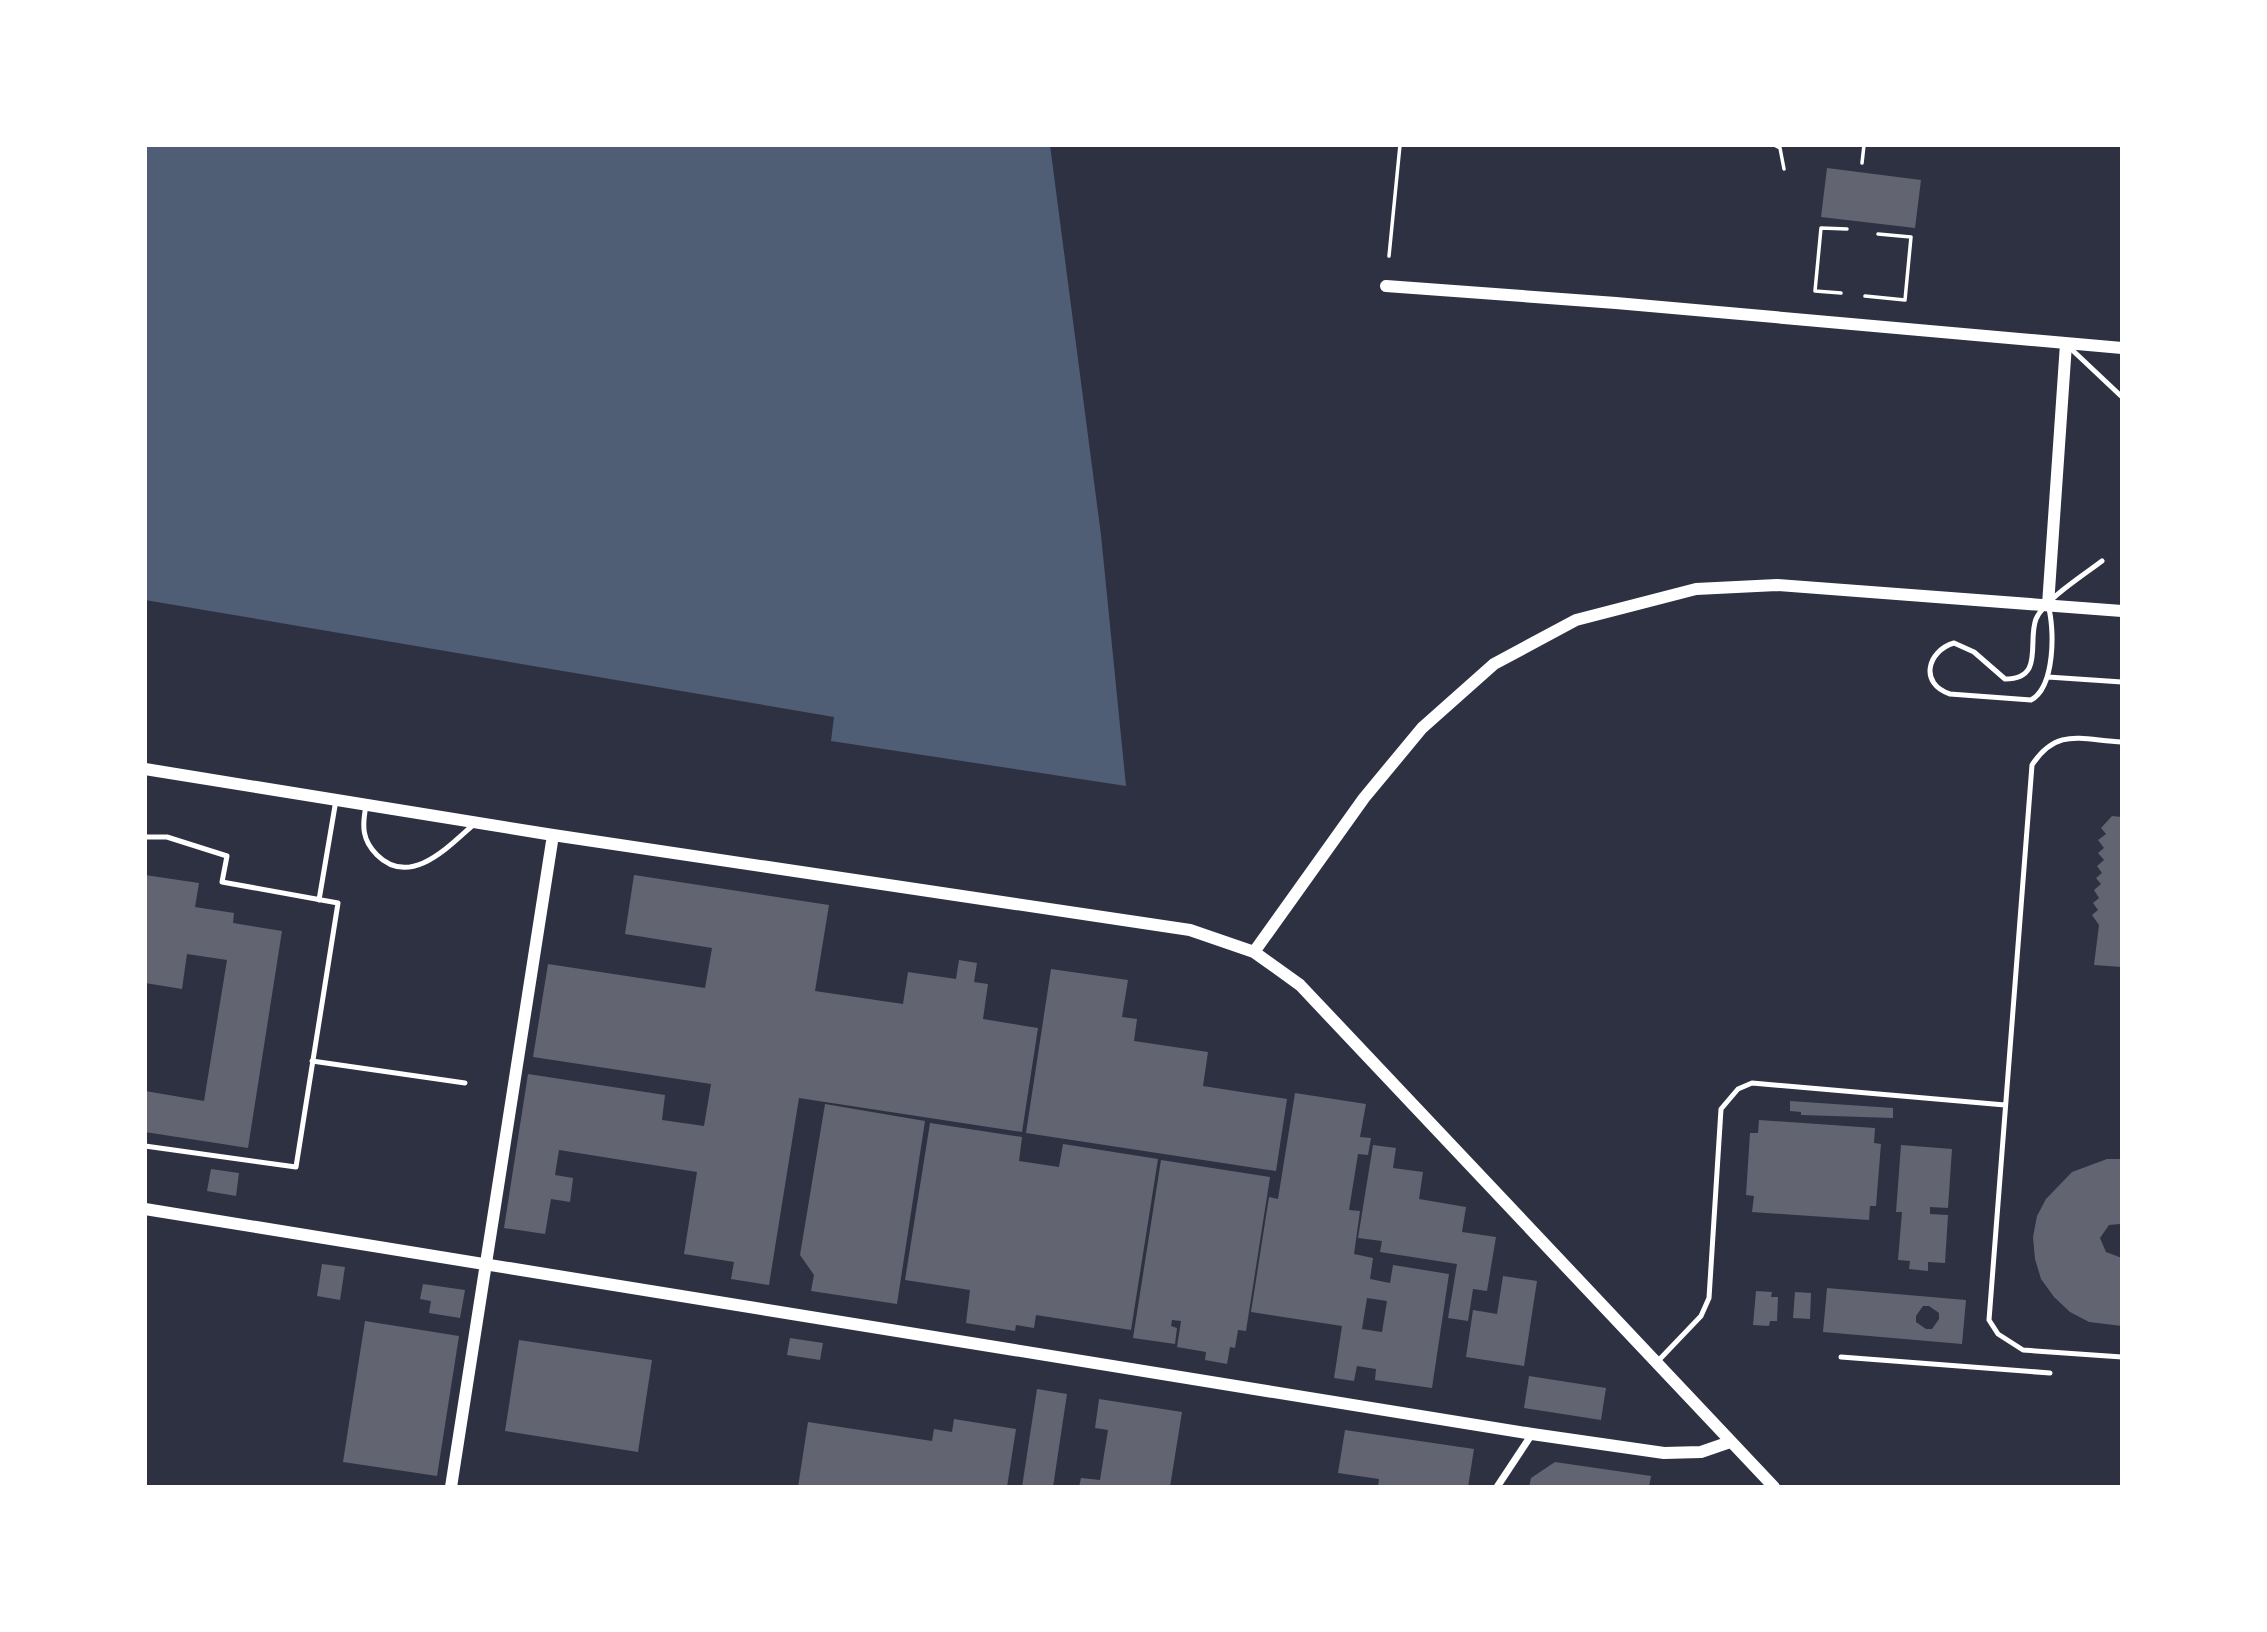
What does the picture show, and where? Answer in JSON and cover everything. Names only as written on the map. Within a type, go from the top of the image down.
[{"type":"street","points":[[1386,286],[1781,317],[2122,348]]},
{"type":"street","points":[[2048,605],[2066,344]]},
{"type":"street","points":[[1254,952],[1364,798],[1422,728],[1494,664],[1576,620],[1696,589],[1777,585],[2122,611]]},
{"type":"street","points":[[145,769],[475,823],[1190,930],[1254,952],[1300,985],[1774,1487]]},
{"type":"street","points":[[451,1487],[553,835]]},
{"type":"street","points":[[145,1209],[1532,1434],[1664,1453],[1701,1452],[1730,1442]]},
{"type":"street","points":[[1497,1487],[1532,1434]]},
{"type":"lane","points":[[2066,344],[2121,396]]},
{"type":"lane","points":[[2048,605],[2053,622],[2048,677],[2040,695],[2031,700],[1941,691],[1928,670],[1937,651],[1954,643],[1974,652],[2005,679],[2024,673],[2032,664],[2036,620],[2048,605],[2102,561]]},
{"type":"lane","points":[[2048,677],[2122,682]]},
{"type":"lane","points":[[2122,742],[2060,739],[2049,744],[2032,765],[1989,1320],[1998,1334],[2023,1350],[2122,1357]]},
{"type":"lane","points":[[319,900],[336,800]]},
{"type":"lane","points":[[366,805],[363,825],[366,843],[387,864],[403,869],[418,866],[441,852],[475,823]]},
{"type":"lane","points":[[145,837],[167,837],[227,856],[222,882],[338,903],[296,1167],[145,1146]]},
{"type":"lane","points":[[312,1061],[465,1083]]},
{"type":"lane","points":[[1656,1363],[1701,1316],[1709,1298],[1721,1109],[1738,1089],[1752,1083],[2005,1105]]},
{"type":"lane","points":[[1841,1357],[2050,1373]]},
{"type":"path","points":[[1389,256],[1400,145]]},
{"type":"path","points":[[1774,145],[1780,148],[1784,169]]},
{"type":"path","points":[[1862,163],[1864,145]]},
{"type":"path","points":[[1841,293],[1815,291],[1821,228],[1847,229]]},
{"type":"path","points":[[1865,296],[1905,300],[1911,237],[1878,234]]},
{"type":"water","points":[[145,145],[1050,145],[1101,535],[1126,786],[831,741],[834,717],[145,600]]},
{"type":"building","points":[[1827,168],[1921,180],[1915,228],[1821,217]]},
{"type":"building","points":[[2112,816],[2122,817],[2122,967],[2094,965],[2099,925],[2092,915],[2098,910],[2093,903],[2099,898],[2094,890],[2101,884],[2096,878],[2102,873],[2097,866],[2104,860],[2098,853],[2104,848],[2098,840],[2106,834],[2101,828]]},
{"type":"building","points":[[145,875],[199,883],[195,907],[234,913],[233,923],[282,931],[248,1148],[145,1132],[145,1091],[204,1101],[227,960],[187,954],[182,989],[145,983]]},
{"type":"building","points":[[634,875],[829,905],[815,991],[903,1004],[908,972],[956,979],[959,960],[977,963],[974,982],[988,984],[983,1019],[1038,1028],[1022,1132],[799,1098],[769,1285],[731,1279],[734,1262],[684,1254],[697,1172],[559,1150],[555,1175],[573,1178],[570,1202],[551,1199],[545,1234],[504,1228],[528,1074],[665,1095],[662,1120],[704,1126],[711,1084],[533,1057],[548,964],[705,988],[712,948],[625,934]]},
{"type":"building","points":[[1051,969],[1128,980],[1122,1017],[1137,1019],[1134,1041],[1208,1052],[1203,1086],[1287,1099],[1276,1171],[1026,1133]]},
{"type":"building","points":[[1295,1093],[1366,1104],[1360,1137],[1371,1138],[1368,1155],[1358,1154],[1349,1210],[1360,1211],[1354,1254],[1373,1258],[1370,1279],[1390,1283],[1393,1265],[1449,1274],[1432,1388],[1375,1380],[1376,1369],[1357,1366],[1354,1381],[1334,1378],[1342,1326],[1251,1312],[1269,1197],[1278,1199]],"holes":[[[1367,1298],[1387,1301],[1382,1332],[1362,1329]]]},
{"type":"building","points":[[1790,1101],[1893,1108],[1893,1118],[1801,1115],[1801,1112],[1790,1111]]},
{"type":"building","points":[[825,1104],[925,1121],[897,1304],[811,1291],[814,1275],[800,1255]]},
{"type":"building","points":[[1759,1120],[1875,1128],[1874,1143],[1881,1144],[1876,1206],[1870,1206],[1869,1220],[1752,1212],[1754,1196],[1746,1195],[1750,1133],[1758,1133]]},
{"type":"building","points":[[930,1123],[1022,1137],[1019,1161],[1059,1167],[1063,1144],[1158,1159],[1131,1330],[1036,1315],[1034,1328],[1016,1325],[1015,1331],[966,1323],[970,1290],[905,1280]]},
{"type":"building","points":[[1373,1145],[1396,1148],[1393,1168],[1423,1172],[1419,1199],[1466,1207],[1462,1232],[1496,1237],[1487,1291],[1473,1289],[1468,1321],[1448,1318],[1457,1264],[1380,1252],[1382,1241],[1358,1238]]},
{"type":"building","points":[[1901,1145],[1952,1149],[1948,1208],[1930,1207],[1930,1214],[1948,1215],[1945,1263],[1928,1262],[1928,1271],[1909,1269],[1910,1261],[1898,1260],[1902,1212],[1896,1212]]},
{"type":"building","points":[[2107,1159],[2122,1159],[2120,1224],[2109,1225],[2100,1238],[2106,1252],[2122,1258],[2122,1326],[2089,1322],[2070,1312],[2054,1297],[2041,1279],[2035,1259],[2033,1237],[2037,1216],[2046,1199],[2072,1172]]},
{"type":"building","points":[[1161,1160],[1270,1177],[1246,1331],[1238,1330],[1235,1348],[1230,1347],[1227,1364],[1205,1360],[1206,1352],[1177,1347],[1181,1321],[1172,1320],[1171,1326],[1177,1328],[1175,1344],[1133,1338]]},
{"type":"building","points":[[211,1169],[239,1173],[236,1196],[207,1191]]},
{"type":"building","points":[[322,1264],[345,1267],[340,1300],[317,1296]]},
{"type":"building","points":[[1503,1276],[1537,1281],[1524,1366],[1466,1357],[1473,1310],[1497,1314]]},
{"type":"building","points":[[423,1284],[465,1290],[460,1318],[429,1313],[431,1301],[420,1299]]},
{"type":"building","points":[[1827,1288],[1966,1300],[1962,1344],[1823,1332]],"holes":[[[1923,1306],[1929,1306],[1939,1313],[1939,1319],[1932,1329],[1926,1329],[1916,1322],[1916,1316]]]},
{"type":"building","points":[[1756,1291],[1772,1292],[1771,1297],[1778,1297],[1777,1321],[1770,1321],[1769,1326],[1753,1325]]},
{"type":"building","points":[[1795,1292],[1811,1293],[1810,1319],[1793,1318]]},
{"type":"building","points":[[365,1321],[459,1336],[437,1476],[343,1462]]},
{"type":"building","points":[[790,1338],[823,1343],[820,1360],[787,1355]]},
{"type":"building","points":[[519,1340],[652,1360],[638,1452],[505,1431]]},
{"type":"building","points":[[1529,1376],[1606,1388],[1601,1420],[1524,1408]]},
{"type":"building","points":[[1037,1389],[1067,1394],[1053,1487],[1022,1487]]},
{"type":"building","points":[[1099,1399],[1182,1412],[1170,1487],[1079,1487],[1081,1478],[1100,1480],[1108,1430],[1095,1428]]},
{"type":"building","points":[[954,1419],[1016,1429],[1007,1487],[798,1487],[808,1422],[932,1441],[934,1429],[952,1432]]},
{"type":"building","points":[[1345,1430],[1474,1449],[1468,1487],[1378,1487],[1379,1479],[1338,1473]]},
{"type":"building","points":[[1555,1462],[1651,1476],[1649,1487],[1529,1487],[1531,1478]]}]
